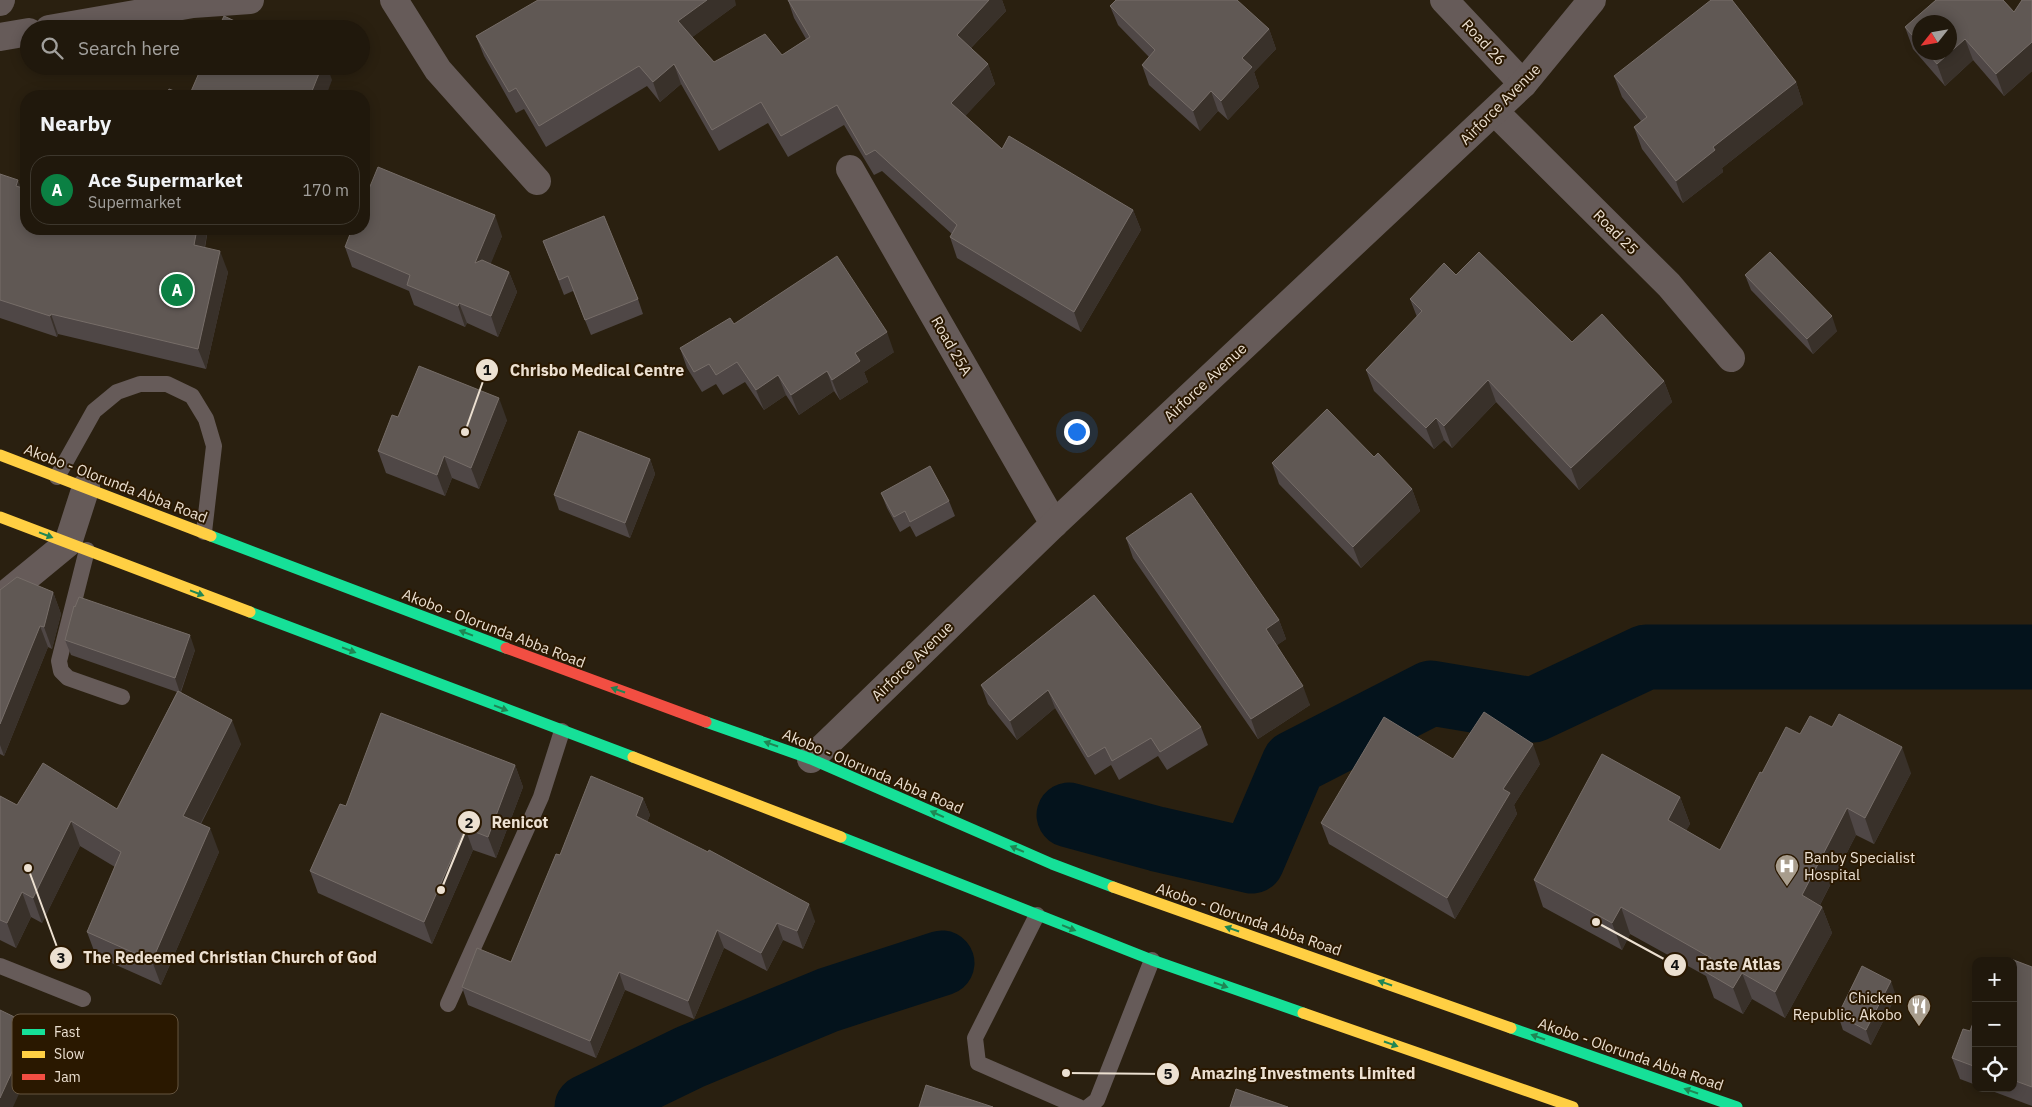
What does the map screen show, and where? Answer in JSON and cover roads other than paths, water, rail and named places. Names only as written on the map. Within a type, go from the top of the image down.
[{"type":"main road","name":"Akobo - Olorunda Abba Road","points":[[0,455],[576,675],[811,758],[1052,864],[1738,1107]]},
{"type":"main road","points":[[0,517],[774,811],[1152,960],[1573,1107]]},
{"type":"street","points":[[101,20],[193,4],[250,0]]},
{"type":"street","points":[[394,0],[438,70],[537,182]]},
{"type":"street","name":"Road 26","points":[[1444,0],[1524,84]]},
{"type":"street","name":"Airforce Avenue","points":[[811,758],[1054,524],[1524,84],[1592,0]]},
{"type":"street","points":[[0,37],[20,34]]},
{"type":"street","name":"Road 25","points":[[1495,112],[1669,285],[1731,358]]},
{"type":"street","name":"Road 25A","points":[[850,169],[1054,524]]},
{"type":"street","points":[[0,599],[77,547],[86,488]]},
{"type":"lane","points":[[57,477],[94,411],[117,392],[140,384],[168,384],[192,396],[206,419],[214,446],[204,532]]},
{"type":"lane","points":[[77,547],[59,661],[60,671],[68,678],[122,697]]},
{"type":"lane","points":[[448,1004],[542,797],[562,731]]},
{"type":"lane","points":[[1030,912],[975,1038],[978,1063],[1079,1107]]},
{"type":"lane","points":[[1088,1107],[1097,1100],[1152,960]]},
{"type":"lane","points":[[0,966],[83,999]]},
{"type":"waterway","points":[[1069,815],[1157,839],[1252,861],[1294,763],[1431,693],[1533,710],[1646,657],[2032,657]]},
{"type":"waterway","points":[[587,1107],[690,1057],[828,1000],[942,963]]},
{"type":"place","name":"Ace Supermarket","points":[[177,290]]},
{"type":"place","name":"Chrisbo Medical Centre","points":[[465,432]]},
{"type":"place","name":"The Redeemed Christian Church of God","points":[[28,868]]},
{"type":"place","name":"Banby Specialist Hospital","points":[[1787,887]]},
{"type":"place","name":"Renicot","points":[[441,890]]},
{"type":"place","name":"Taste Atlas","points":[[1596,922]]},
{"type":"place","name":"Chicken Republic, Akobo","points":[[1919,1027]]},
{"type":"place","name":"Amazing Investments Limited","points":[[1066,1073]]}]
